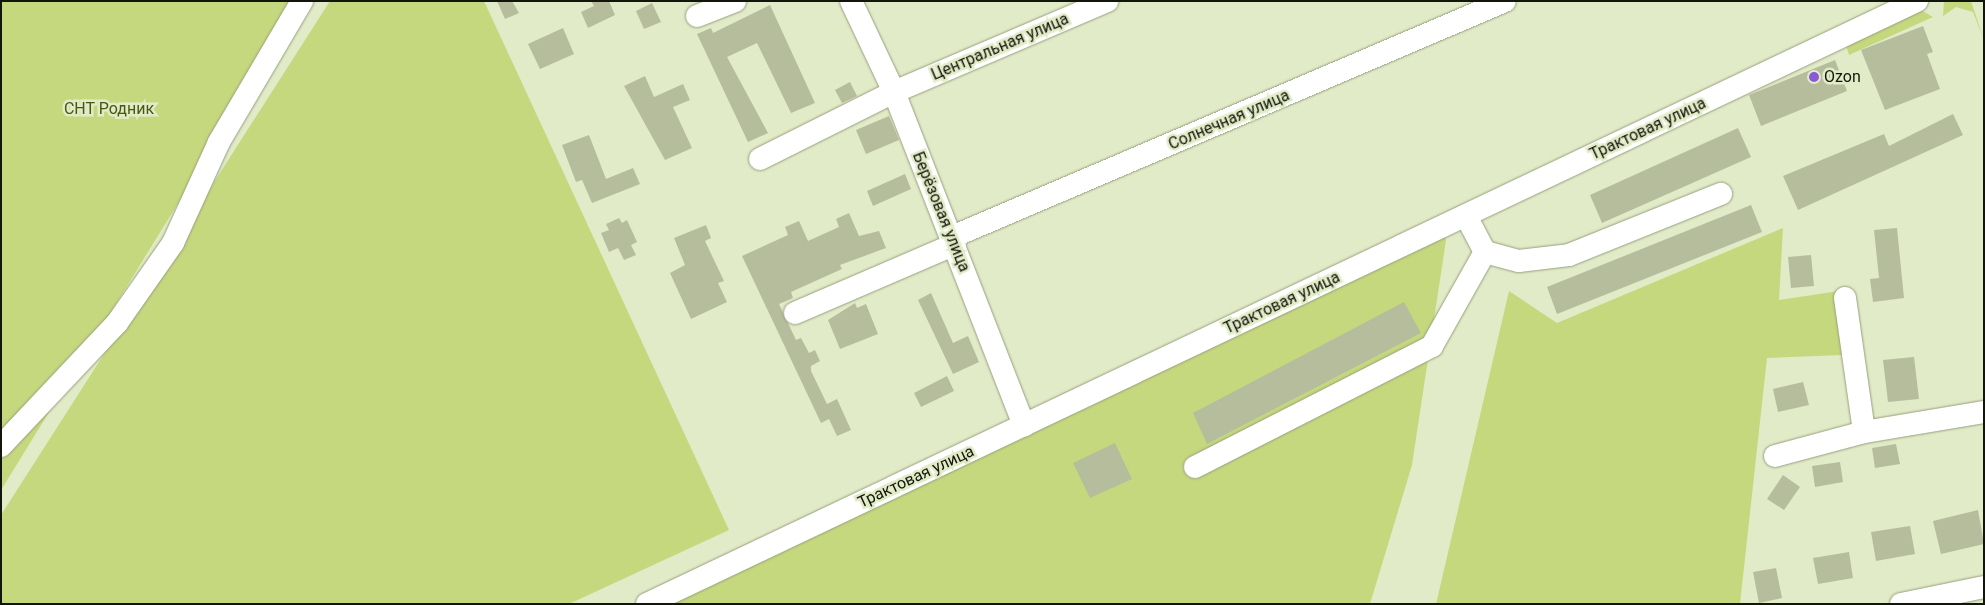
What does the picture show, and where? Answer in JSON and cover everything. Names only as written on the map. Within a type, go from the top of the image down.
[{"type":"street","points":[[1,446],[117,323],[173,243],[220,142],[302,1]]},
{"type":"street","points":[[697,16],[735,1]]},
{"type":"street","name":"Берёзовая улица","points":[[851,1],[894,92],[1024,426]]},
{"type":"street","name":"Центральная улица","points":[[760,159],[894,92],[1107,1]]},
{"type":"street","name":"Солнечная улица","points":[[795,313],[953,241],[1505,1]]},
{"type":"street","name":"Трактовая улица","points":[[647,604],[1917,1]]},
{"type":"street","points":[[1466,216],[1485,252],[1519,261],[1569,255],[1721,194]]},
{"type":"street","points":[[1195,467],[1432,346],[1485,252]]},
{"type":"street","points":[[1845,298],[1864,432]]},
{"type":"street","points":[[1775,456],[1864,432],[1984,412]]},
{"type":"street","points":[[1901,604],[1984,586]]},
{"type":"green space","name":"СНТ Родник","points":[[1,1],[303,1],[1,490]]},
{"type":"green space","points":[[330,1],[484,1],[729,530],[569,604],[1,604],[1,515]]},
{"type":"green space","points":[[1944,1],[1971,1],[1984,40],[1973,12],[1956,7],[1943,16]]},
{"type":"green space","points":[[1919,9],[1933,17],[1849,55],[1844,39]]},
{"type":"green space","points":[[1444,227],[1446,240],[1412,465],[1370,604],[662,604]]},
{"type":"green space","points":[[1783,228],[1779,300],[1839,291],[1843,355],[1767,358],[1740,604],[1436,604],[1509,291],[1557,323]]},
{"type":"building","points":[[497,1],[512,1],[519,13],[505,19]]},
{"type":"building","points":[[591,1],[609,1],[615,15],[588,28],[581,12],[594,6]]},
{"type":"building","points":[[652,3],[661,22],[644,29],[636,11]]},
{"type":"building","points":[[770,5],[815,103],[791,113],[757,43],[727,57],[768,133],[748,142],[697,34],[711,28],[713,33]]},
{"type":"building","points":[[1923,26],[1933,52],[1927,54],[1940,89],[1885,110],[1861,50]]},
{"type":"building","points":[[563,28],[574,54],[540,69],[528,44]]},
{"type":"building","points":[[1835,60],[1847,91],[1761,126],[1749,95]]},
{"type":"building","points":[[645,76],[654,97],[683,84],[690,100],[673,107],[692,148],[665,160],[624,86]]},
{"type":"building","points":[[850,82],[857,96],[842,103],[835,90]]},
{"type":"building","points":[[1953,114],[1963,135],[1798,210],[1783,176],[1884,134],[1889,146]]},
{"type":"building","points":[[889,116],[899,140],[866,154],[856,130]]},
{"type":"building","points":[[1738,128],[1751,157],[1602,223],[1590,195]]},
{"type":"building","points":[[589,135],[606,179],[633,168],[640,184],[592,203],[582,180],[576,182],[562,145]]},
{"type":"building","points":[[905,174],[911,189],[873,206],[867,191]]},
{"type":"building","points":[[1751,205],[1762,232],[1557,314],[1547,287]]},
{"type":"building","points":[[849,213],[859,236],[879,231],[886,248],[840,265],[842,269],[791,292],[793,298],[779,304],[796,340],[801,338],[809,353],[815,350],[820,361],[811,366],[811,371],[827,404],[837,399],[851,430],[837,436],[829,419],[821,423],[742,256],[788,235],[785,227],[799,221],[808,241],[839,227],[836,219]]},
{"type":"building","points":[[619,218],[622,223],[627,220],[637,242],[631,245],[636,255],[624,260],[618,248],[609,252],[601,233],[609,230],[606,224]]},
{"type":"building","points":[[706,225],[711,238],[705,241],[724,281],[718,283],[727,302],[691,319],[670,273],[685,265],[674,238]]},
{"type":"building","points":[[1897,228],[1904,298],[1873,302],[1870,279],[1879,278],[1874,230]]},
{"type":"building","points":[[1811,255],[1814,286],[1791,288],[1788,257]]},
{"type":"building","points":[[931,293],[953,343],[968,336],[979,362],[953,374],[918,300]]},
{"type":"building","points":[[1404,302],[1421,333],[1207,444],[1193,413]]},
{"type":"building","points":[[855,303],[857,308],[866,304],[878,334],[840,349],[828,320]]},
{"type":"building","points":[[1914,357],[1919,399],[1888,402],[1883,360]]},
{"type":"building","points":[[947,376],[954,391],[921,407],[914,393]]},
{"type":"building","points":[[1803,382],[1809,405],[1778,412],[1773,389]]},
{"type":"building","points":[[1115,443],[1132,479],[1090,498],[1073,463]]},
{"type":"building","points":[[1896,444],[1900,464],[1875,468],[1872,448]]},
{"type":"building","points":[[1840,462],[1843,482],[1815,487],[1812,466]]},
{"type":"building","points":[[1783,475],[1800,487],[1784,510],[1767,499]]},
{"type":"building","points":[[1978,510],[1984,544],[1941,554],[1933,521]]},
{"type":"building","points":[[1910,526],[1915,554],[1876,561],[1871,532]]},
{"type":"building","points":[[1849,552],[1853,578],[1818,584],[1813,558]]},
{"type":"building","points":[[1776,568],[1782,598],[1759,603],[1753,572]]},
{"type":"place","name":"Ozon","points":[[1814,77]]}]
